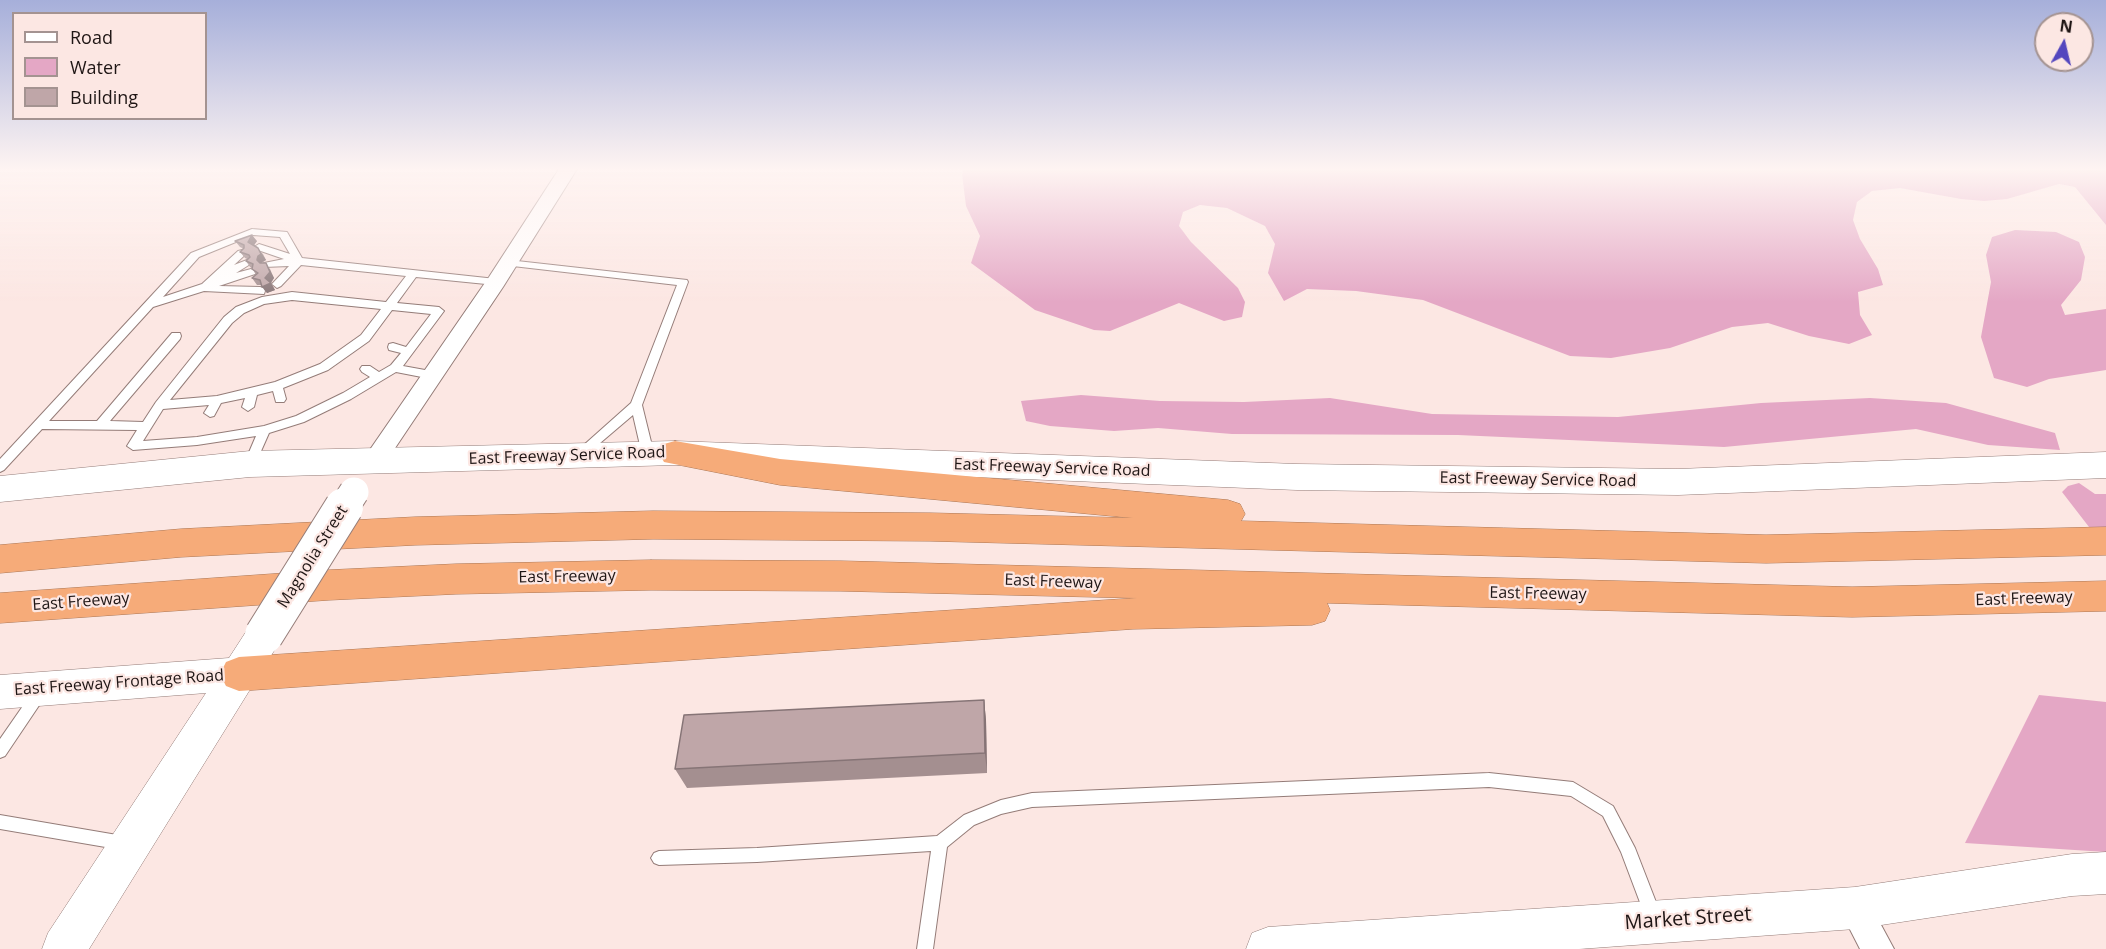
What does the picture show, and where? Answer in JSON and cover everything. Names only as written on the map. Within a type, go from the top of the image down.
[{"type":"highway","points":[[662,453],[803,474],[1083,502],[1562,542]]},
{"type":"highway","points":[[0,559],[181,543],[356,534],[653,525],[930,527],[1766,549],[2106,541]]},
{"type":"highway","name":"East Freeway","points":[[0,608],[341,585],[651,575],[841,576],[1852,602],[2106,596]]},
{"type":"highway","points":[[238,674],[1133,614],[1389,609],[1604,595]]},
{"type":"main road","name":"East Freeway Service Road","points":[[0,489],[245,440],[375,460],[662,453],[1297,477],[1678,482],[2106,465]]},
{"type":"main road","name":"Magnolia Street","points":[[64,949],[375,460]]},
{"type":"main road","name":"East Freeway Frontage Road","points":[[0,692],[238,674]]},
{"type":"main road","name":"Market Street","points":[[1268,949],[1855,908],[2089,874]]},
{"type":"street","name":"Magnolia Street","points":[[375,460],[496,282],[539,213]]},
{"type":"street","points":[[1855,908],[1878,949]]},
{"type":"lane","points":[[0,467],[195,255],[252,232],[283,234],[299,261]]},
{"type":"lane","points":[[299,261],[266,260],[299,261],[496,282]]},
{"type":"lane","points":[[277,284],[299,261]]},
{"type":"lane","points":[[508,263],[683,282],[636,405],[578,456]]},
{"type":"lane","points":[[150,305],[201,288],[249,267],[201,288]]},
{"type":"lane","points":[[160,405],[217,400],[304,382],[328,371],[349,357],[391,306],[414,273]]},
{"type":"lane","points":[[201,288],[260,291]]},
{"type":"lane","points":[[291,296],[439,311],[409,352],[395,368],[347,396],[245,440],[133,446],[160,405],[228,320],[240,310],[262,301],[291,296]]},
{"type":"lane","points":[[100,425],[176,336]]},
{"type":"lane","points":[[364,338],[377,342]]},
{"type":"lane","points":[[393,347],[409,352]]},
{"type":"lane","points":[[395,368],[432,375]]},
{"type":"lane","points":[[366,369],[379,378]]},
{"type":"lane","points":[[277,386],[279,399]]},
{"type":"lane","points":[[339,386],[347,396]]},
{"type":"lane","points":[[248,406],[252,392]]},
{"type":"lane","points":[[313,399],[318,410]]},
{"type":"lane","points":[[210,413],[217,400]]},
{"type":"lane","points":[[636,405],[662,453]]},
{"type":"lane","points":[[282,411],[284,424]]},
{"type":"lane","points":[[38,425],[146,426]]},
{"type":"lane","points":[[197,441],[204,427]]},
{"type":"lane","points":[[245,440],[264,430]]},
{"type":"lane","points":[[0,751],[43,688]]},
{"type":"lane","points":[[659,858],[756,855],[940,843],[969,820],[1000,807],[1032,800],[1489,780],[1573,789],[1608,811],[1627,848],[1655,922]]},
{"type":"lane","points":[[0,822],[130,844]]},
{"type":"lane","points":[[925,949],[940,843]]},
{"type":"water","points":[[969,213],[1183,213],[1179,226],[1191,242],[1238,288],[1245,302],[1242,317],[1224,321],[1179,303],[1110,331],[1094,330],[1035,310],[971,263],[980,236]]},
{"type":"water","points":[[1238,213],[1854,213],[1853,220],[1860,239],[1878,269],[1883,285],[1858,292],[1860,315],[1872,335],[1849,344],[1809,336],[1768,323],[1732,327],[1670,348],[1611,358],[1570,356],[1423,300],[1356,291],[1307,289],[1284,301],[1268,273],[1275,244],[1265,226]]},
{"type":"water","points":[[2096,213],[2106,213],[2106,225]]},
{"type":"water","points":[[2015,230],[2056,232],[2079,242],[2085,257],[2081,280],[2061,305],[2065,315],[2106,309],[2106,370],[2049,379],[2027,387],[1994,378],[1981,337],[1991,282],[1986,255],[1992,237]]},
{"type":"water","points":[[1081,395],[1160,401],[1244,402],[1330,398],[1432,414],[1618,417],[1761,403],[1870,398],[1946,403],[2055,433],[2060,450],[1988,445],[1916,429],[1724,447],[1458,435],[1232,434],[1158,428],[1114,431],[1050,426],[1026,421],[1021,401]]},
{"type":"water","points":[[2079,483],[2095,494],[2106,494],[2106,549],[2062,492],[2068,486]]},
{"type":"water","points":[[2039,695],[2106,702],[2106,852],[1965,843]]},
{"type":"building","points":[[252,235],[248,242],[258,248],[261,254],[257,260],[260,263],[266,263],[270,272],[265,278],[271,283],[262,287],[260,280],[252,278],[258,273],[252,269],[253,264],[246,261],[249,255],[240,252],[244,245],[235,241]]},
{"type":"building","points":[[984,700],[985,753],[675,769],[684,715]]}]
